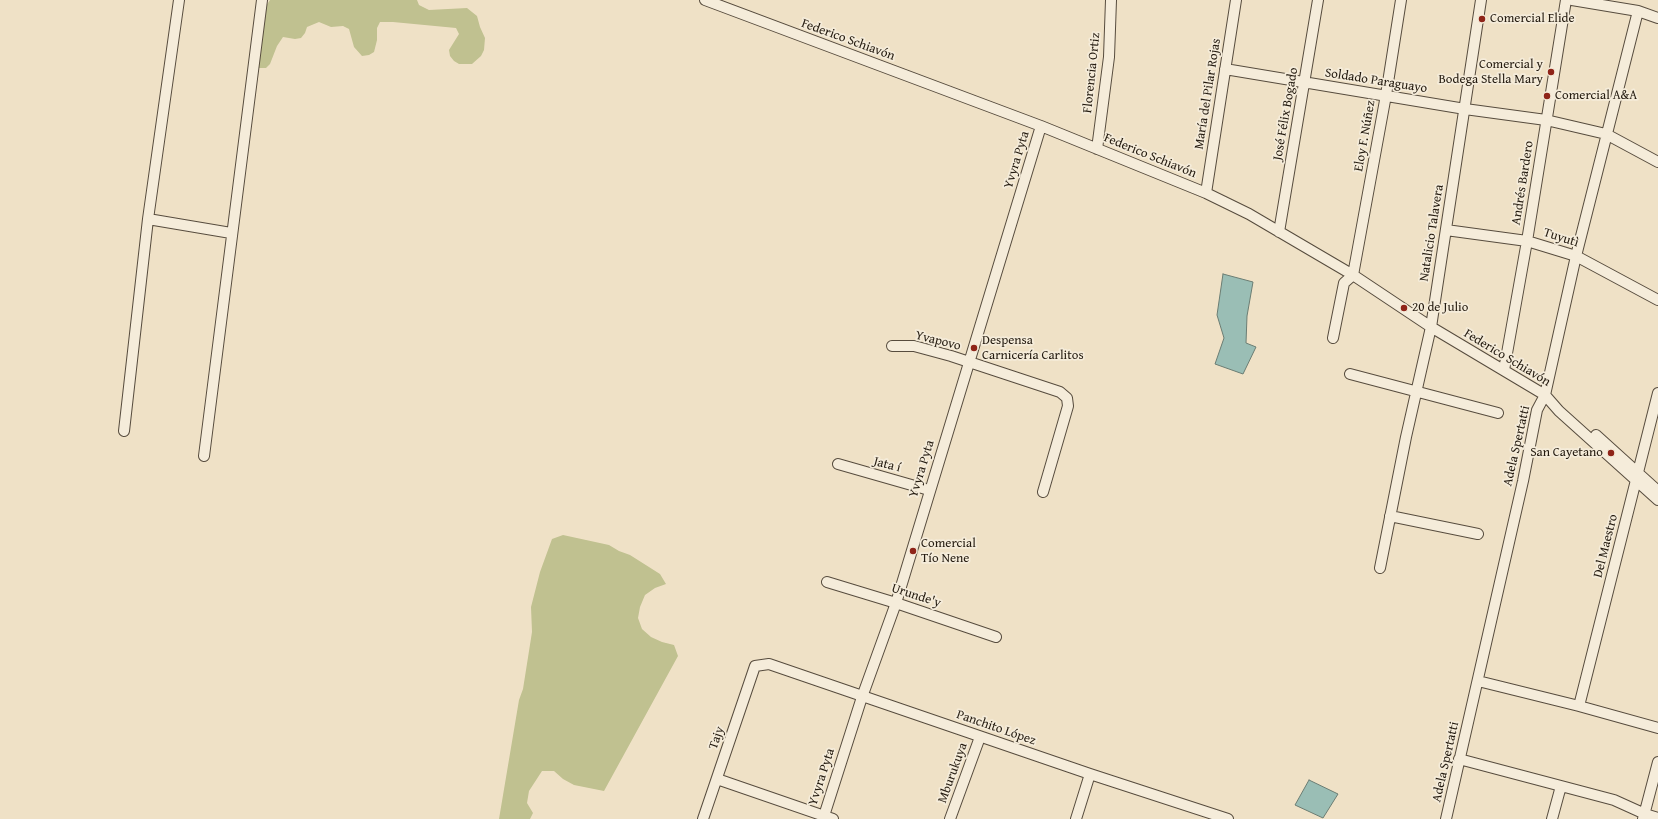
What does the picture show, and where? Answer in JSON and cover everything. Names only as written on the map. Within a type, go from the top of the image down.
[{"type":"street","points":[[124,431],[148,219],[179,0]]},
{"type":"street","points":[[204,456],[231,233],[262,0]]},
{"type":"street","name":"Federico Schiavón","points":[[705,0],[1041,126],[1206,193],[1249,214],[1352,275],[1430,327],[1545,395],[1559,411],[1637,477],[1658,491]]},
{"type":"street","name":"Florencia Ortiz","points":[[1097,149],[1109,57],[1111,0]]},
{"type":"street","name":"María del Pilar Rojas","points":[[1206,193],[1236,0]]},
{"type":"street","name":"José Félix Bogado","points":[[1279,232],[1318,0]]},
{"type":"street","name":"Eloy F. Núñez","points":[[1333,338],[1344,283],[1352,275],[1386,95],[1401,0]]},
{"type":"street","name":"Natalicio Talavera","points":[[1380,568],[1430,327],[1481,0]]},
{"type":"street","name":"Andrés Bardero","points":[[1504,370],[1527,241],[1566,0]]},
{"type":"street","points":[[1572,0],[1638,11],[1658,18]]},
{"type":"street","name":"Adela Spertatti","points":[[1446,819],[1523,481],[1537,410],[1545,395],[1576,256],[1638,11]]},
{"type":"street","name":"Soldado Paraguayo","points":[[1225,69],[1465,109],[1546,120],[1606,134],[1658,162]]},
{"type":"street","name":"Yvyra Pyta","points":[[826,818],[862,696],[896,603],[929,490],[1041,126]]},
{"type":"street","points":[[148,219],[231,233]]},
{"type":"street","name":"Tuyutì","points":[[1446,230],[1527,241],[1576,256],[1658,300]]},
{"type":"street","name":"Yvapovo","points":[[892,346],[914,346],[969,362],[1060,392],[1067,398],[1068,406],[1043,492]]},
{"type":"street","points":[[1350,374],[1498,413]]},
{"type":"street","name":"Del Maestro","points":[[1579,706],[1658,393]]},
{"type":"street","name":"Jata í","points":[[838,464],[929,490]]},
{"type":"street","name":"Federico Schiavón","points":[[1637,477],[1658,500]]},
{"type":"street","points":[[1390,516],[1478,534]]},
{"type":"street","name":"Urunde'y","points":[[827,582],[896,603],[996,637]]},
{"type":"street","name":"Panchito López","points":[[755,666],[769,664],[1212,816],[1228,819]]},
{"type":"street","name":"Tajy","points":[[703,819],[755,666]]},
{"type":"street","points":[[1478,681],[1579,706],[1658,728]]},
{"type":"street","name":"Mburukuya","points":[[950,819],[980,737]]},
{"type":"street","points":[[1459,759],[1614,800],[1644,817],[1658,818]]},
{"type":"street","points":[[1644,817],[1658,762]]},
{"type":"street","points":[[1076,819],[1090,774]]},
{"type":"street","points":[[717,779],[826,818]]},
{"type":"street","points":[[1552,819],[1561,786]]},
{"type":"green space","points":[[270,0],[417,0],[419,5],[429,10],[467,8],[477,16],[485,38],[484,50],[481,56],[472,64],[459,64],[450,56],[449,50],[459,34],[456,28],[380,22],[377,28],[377,40],[374,52],[369,55],[362,56],[354,47],[349,29],[343,26],[331,27],[319,22],[307,27],[301,38],[295,39],[283,37],[277,46],[270,64],[266,68],[259,68],[254,61],[264,9]]},
{"type":"green space","points":[[563,535],[609,545],[630,555],[660,574],[666,584],[655,588],[645,595],[640,607],[638,618],[642,629],[651,637],[674,645],[678,656],[604,791],[574,785],[563,779],[554,771],[542,771],[529,791],[527,803],[533,813],[530,819],[499,819],[532,632],[531,607],[540,572],[552,539]]},
{"type":"water","points":[[1223,274],[1253,282],[1247,316],[1246,343],[1256,347],[1243,374],[1215,364],[1224,338],[1217,315]]},
{"type":"water","points":[[1309,780],[1338,794],[1323,818],[1295,805]]},
{"type":"place","name":"Comercial Elide","points":[[1482,19]]},
{"type":"place","name":"Comercial y Bodega Stella Mary","points":[[1551,72]]},
{"type":"place","name":"Comercial A&A","points":[[1547,96]]},
{"type":"place","name":"20 de Julio","points":[[1404,308]]},
{"type":"place","name":"Despensa Carnicería Carlitos","points":[[974,348]]},
{"type":"place","name":"San Cayetano","points":[[1611,453]]},
{"type":"place","name":"Comercial Tío Nene","points":[[913,551]]}]
